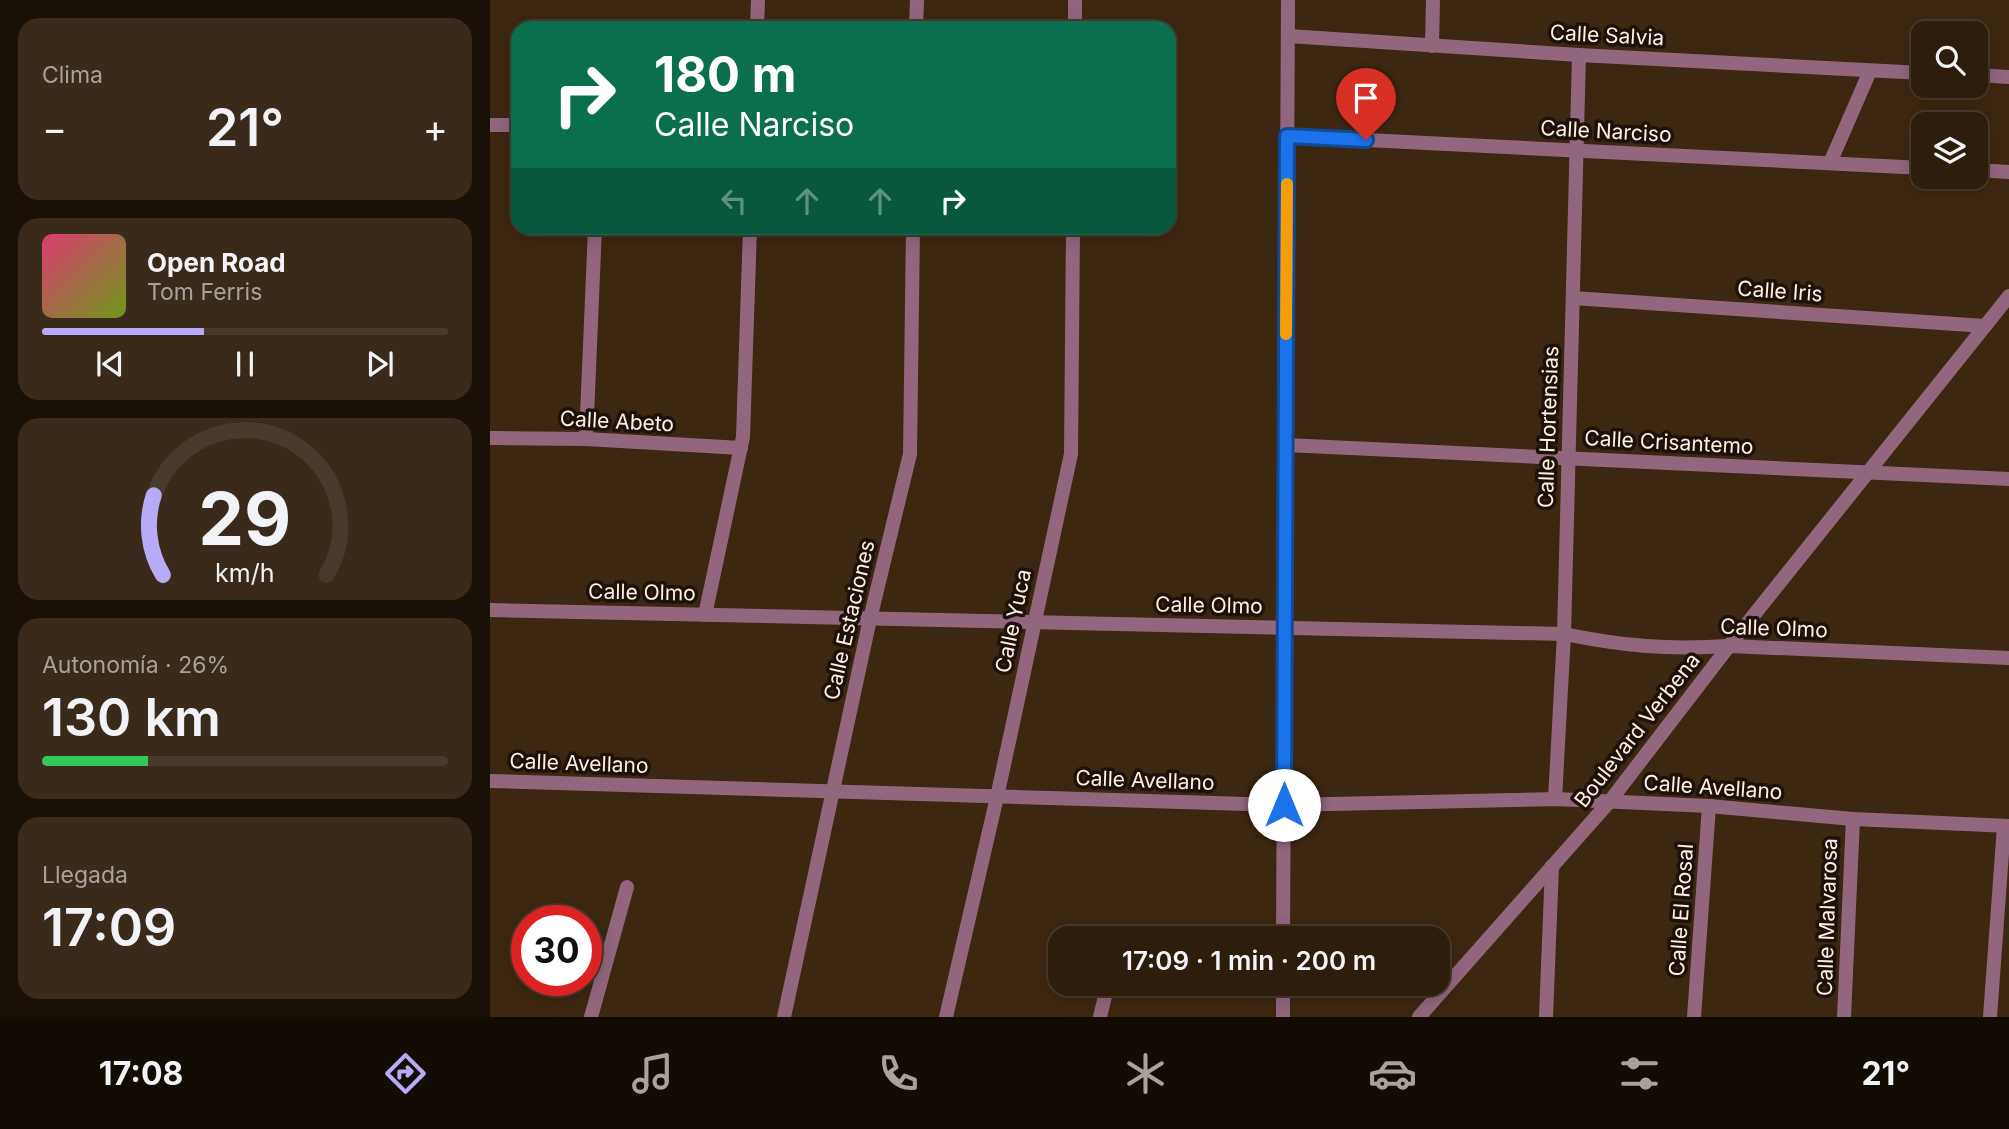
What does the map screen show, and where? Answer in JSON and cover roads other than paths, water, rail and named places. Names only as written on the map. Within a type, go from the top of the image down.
[{"type":"street","points":[[757,21],[758,0]]},
{"type":"street","points":[[916,0],[916,21]]},
{"type":"street","points":[[1075,0],[1075,21]]},
{"type":"street","points":[[1283,926],[1288,0]]},
{"type":"street","points":[[1432,46],[1433,0]]},
{"type":"street","name":"Calle Salvia","points":[[1288,36],[1911,73]]},
{"type":"street","name":"Calle Hortensias","points":[[1555,799],[1564,634],[1579,55]]},
{"type":"street","points":[[1830,163],[1870,71]]},
{"type":"street","points":[[1988,76],[2009,77]]},
{"type":"street","points":[[490,125],[511,125]]},
{"type":"street","name":"Calle Narciso","points":[[1287,136],[1911,167]]},
{"type":"street","points":[[1988,171],[2009,172]]},
{"type":"street","points":[[586,439],[595,235]]},
{"type":"street","points":[[705,615],[741,448],[750,235]]},
{"type":"street","name":"Calle Estaciones","points":[[784,1017],[870,618],[910,454],[913,235]]},
{"type":"street","name":"Calle Yuca","points":[[946,1017],[997,797],[1070,454],[1073,235]]},
{"type":"street","name":"Boulevard Verbena","points":[[1419,1017],[1610,801],[1729,646],[2009,296]]},
{"type":"street","name":"Calle Iris","points":[[1573,298],[1985,326]]},
{"type":"street","name":"Calle Abeto","points":[[490,438],[586,439],[741,448]]},
{"type":"street","name":"Calle Crisantemo","points":[[1286,445],[2009,479]]},
{"type":"street","name":"Calle Olmo","points":[[490,610],[1564,634],[1648,648],[1729,646],[2009,658]]},
{"type":"street","name":"Calle Avellano","points":[[490,781],[1284,805],[1555,799],[1709,806],[1853,819],[2006,826]]},
{"type":"street","name":"Calle El Rosal","points":[[1694,1017],[1709,806]]},
{"type":"street","name":"Calle Malvarosa","points":[[1844,1017],[1853,819]]},
{"type":"street","points":[[1990,1017],[2006,826]]},
{"type":"street","points":[[1546,1017],[1552,866]]},
{"type":"street","points":[[591,1017],[627,887]]},
{"type":"street","points":[[1100,1017],[1105,996]]},
{"type":"street","points":[[1283,996],[1283,1017]]}]
